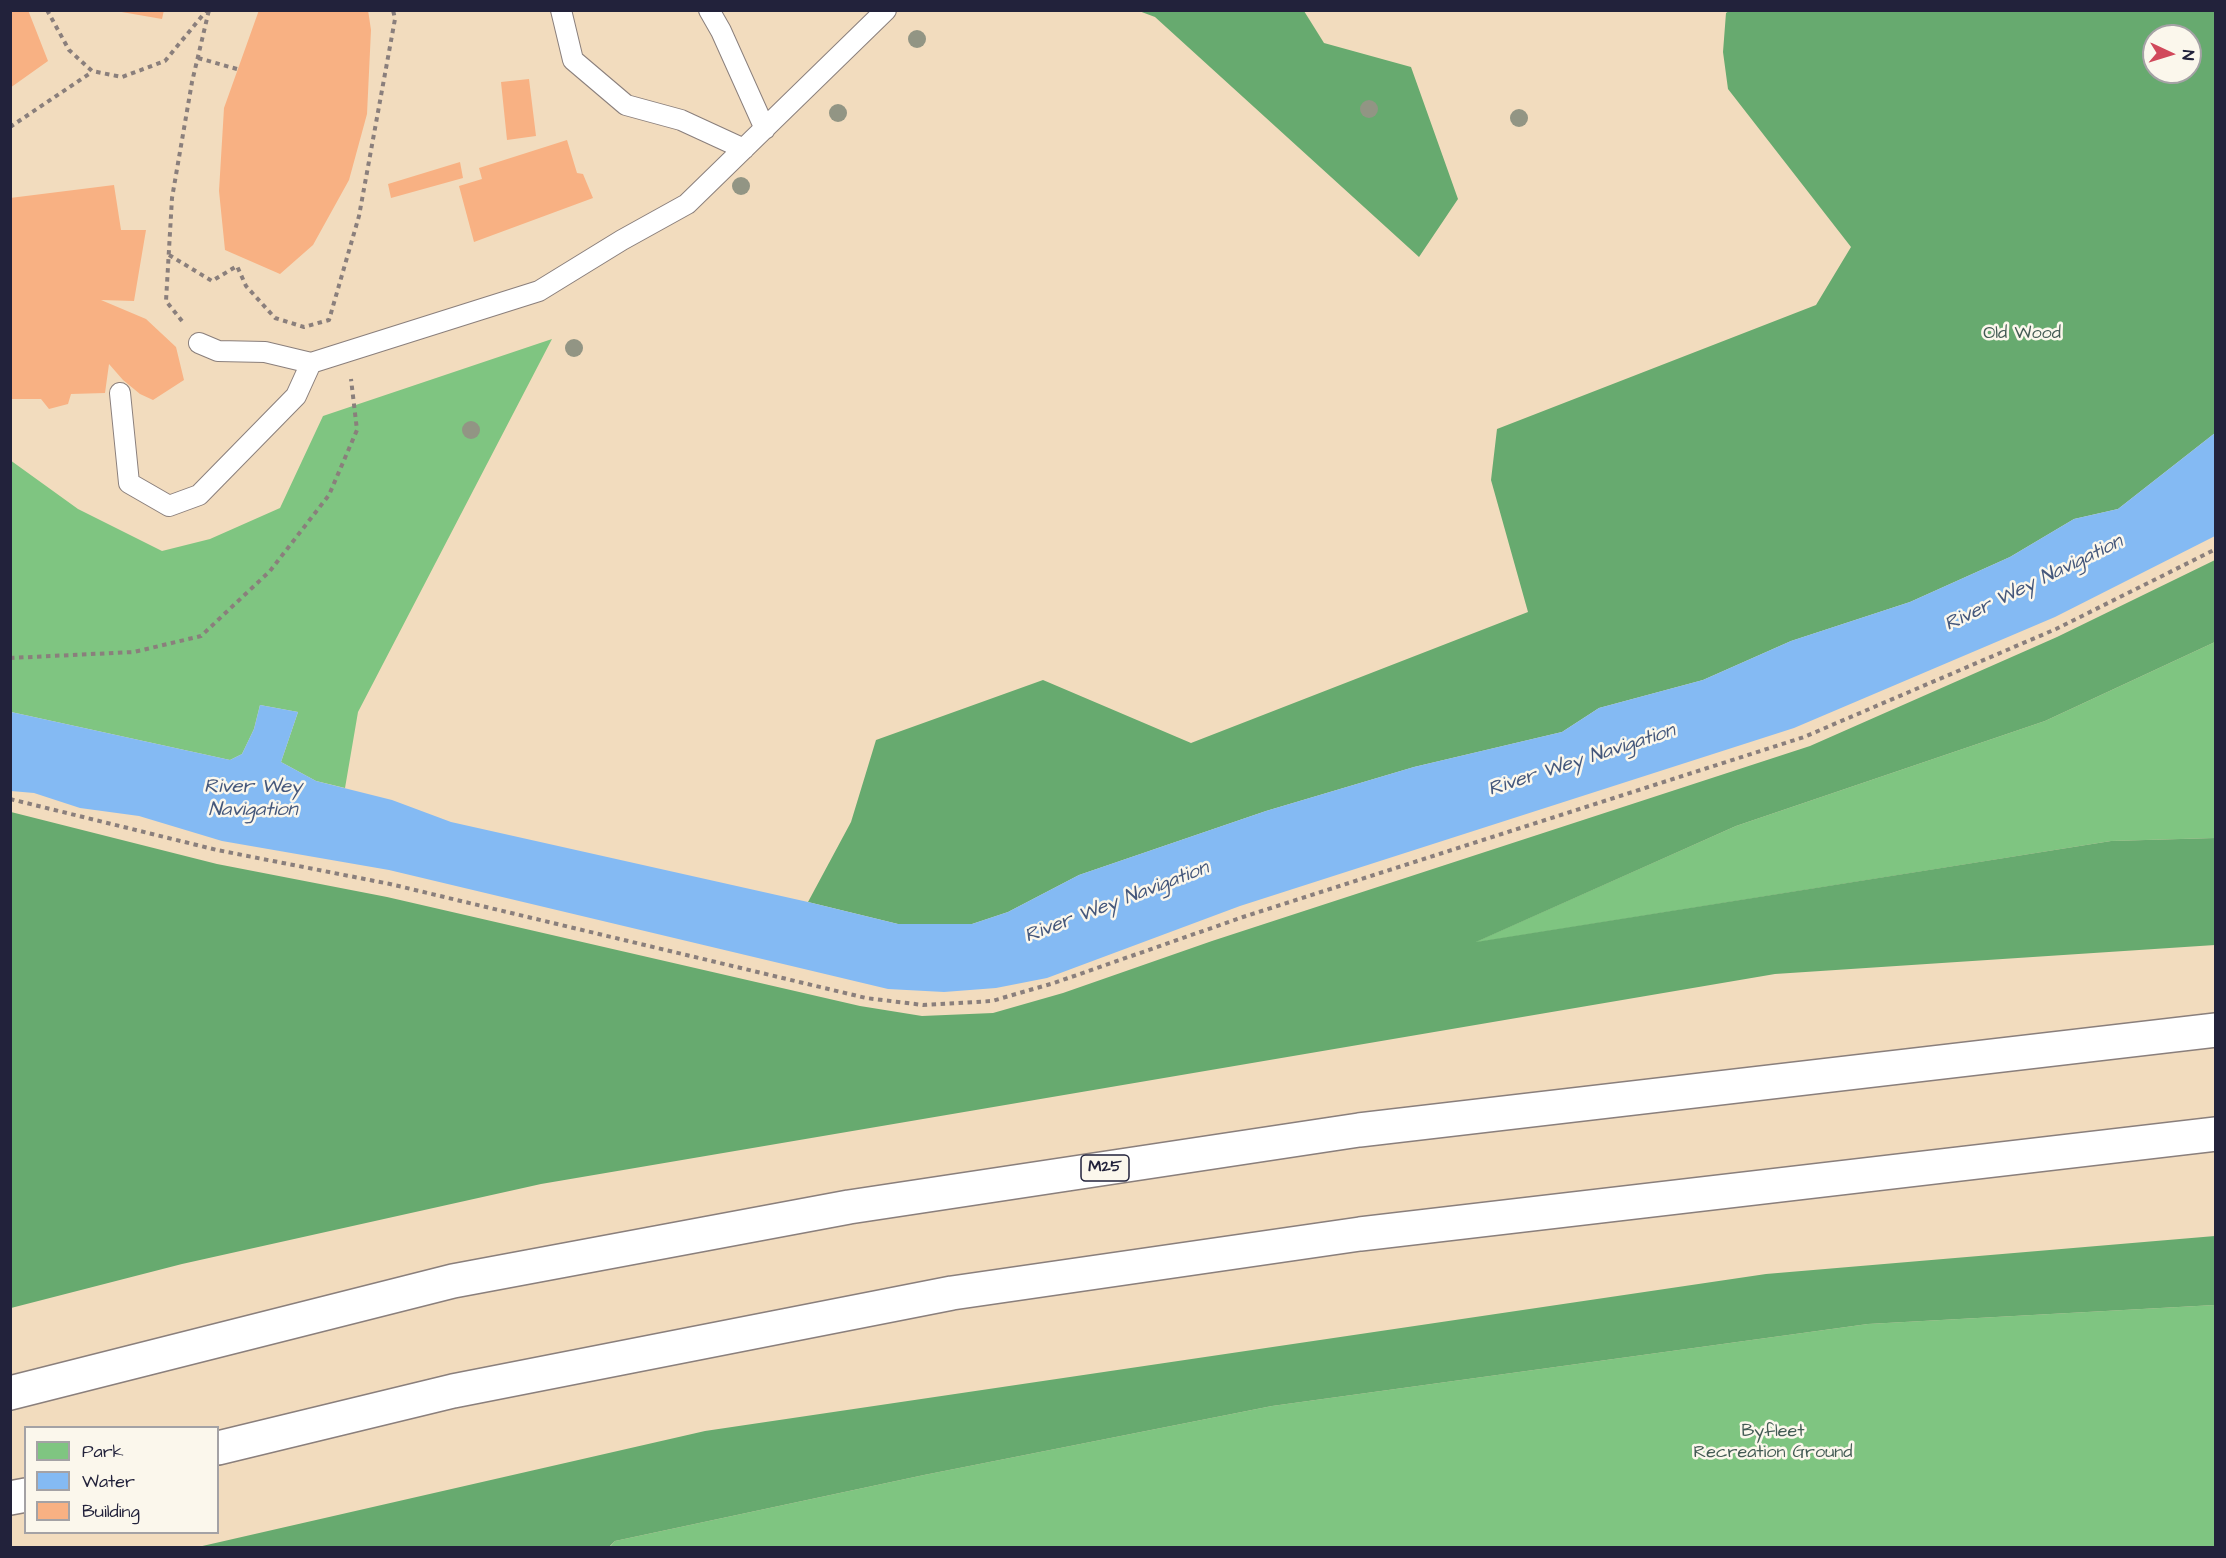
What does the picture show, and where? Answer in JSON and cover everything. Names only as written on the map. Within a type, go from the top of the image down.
[{"type":"highway","name":"M25","points":[[10,1393],[453,1281],[849,1207],[1359,1130],[2216,1030]]},
{"type":"highway","points":[[219,1448],[453,1390],[952,1293],[1360,1234],[2216,1134]]},
{"type":"lane","points":[[561,10],[573,60],[626,105],[681,120],[744,149]]},
{"type":"lane","points":[[709,10],[765,129]]},
{"type":"lane","points":[[199,343],[218,351],[265,352],[311,363],[539,291],[622,240],[687,204],[886,10]]},
{"type":"lane","points":[[120,393],[129,483],[169,506],[199,495],[296,396],[311,363]]},
{"type":"path","points":[[47,10],[69,50],[92,72],[122,77],[165,61],[208,10]]},
{"type":"path","points":[[199,343],[166,301],[172,198],[208,10]]},
{"type":"path","points":[[10,658],[134,652],[201,636],[270,571],[329,495],[357,430],[352,381],[329,320],[359,216],[395,19],[393,10]]},
{"type":"path","points":[[198,58],[237,69]]},
{"type":"path","points":[[10,127],[92,72]]},
{"type":"path","points":[[169,255],[212,281],[237,266],[246,286],[275,318],[304,327],[329,320]]},
{"type":"path","points":[[10,799],[217,850],[390,884],[866,998],[923,1005],[992,1001],[1054,983],[1243,917],[1804,737],[2056,629],[2216,549]]},
{"type":"green space","points":[[1139,11],[1304,11],[1324,43],[1411,67],[1458,199],[1419,257],[1155,17]]},
{"type":"green space","name":"Old Wood","points":[[1729,11],[2215,11],[2215,433],[2118,509],[2074,519],[2010,557],[1910,602],[1791,641],[1703,680],[1599,708],[1562,732],[1414,767],[1266,811],[1079,875],[1008,912],[972,924],[898,924],[808,902],[851,822],[876,740],[1043,680],[1191,743],[1528,612],[1491,480],[1497,429],[1816,305],[1851,247],[1728,89],[1723,52],[1726,13]]},
{"type":"green space","points":[[552,339],[358,712],[345,788],[316,781],[281,762],[298,712],[260,705],[254,729],[242,754],[230,760],[11,712],[10,460],[78,509],[162,551],[210,539],[280,508],[323,416]]},
{"type":"green space","points":[[2215,560],[2215,642],[2045,721],[1736,826],[1476,942],[2111,841],[2215,838],[2215,945],[1775,974],[541,1184],[182,1264],[11,1308],[11,812],[217,864],[387,897],[860,1006],[922,1016],[993,1013],[1063,993],[1212,941],[1810,746],[2057,637]]},
{"type":"green space","points":[[2215,642],[2215,838],[2111,841],[1473,943],[1736,826],[2045,721]]},
{"type":"green space","points":[[2215,1236],[2215,1305],[1868,1324],[1272,1406],[924,1475],[615,1541],[609,1547],[198,1547],[705,1431],[1766,1274]]},
{"type":"green space","name":"Byfleet Recreation Ground","points":[[2215,1305],[2215,1547],[609,1548],[615,1541],[924,1475],[1272,1406],[1868,1324]]},
{"type":"water","name":"River Wey Navigation","points":[[2215,433],[2215,536],[2055,617],[1794,728],[1240,906],[1047,978],[996,988],[944,992],[888,989],[389,870],[222,841],[139,816],[80,808],[34,793],[11,791],[11,712],[230,760],[242,754],[254,729],[260,705],[298,712],[281,762],[316,781],[392,800],[451,822],[898,924],[972,924],[1008,912],[1079,875],[1266,811],[1414,767],[1562,732],[1599,708],[1703,680],[1791,641],[1910,602],[2010,557],[2074,519],[2118,509]]},
{"type":"building","points":[[10,10],[28,10],[48,61],[10,88]]},
{"type":"building","points":[[110,10],[164,10],[162,19]]},
{"type":"building","points":[[259,10],[368,10],[371,30],[367,114],[349,180],[313,245],[280,274],[225,250],[219,191],[224,108]]},
{"type":"building","points":[[529,79],[536,136],[507,140],[501,82]]},
{"type":"building","points":[[567,140],[577,173],[583,174],[593,198],[474,242],[459,186],[482,179],[479,168]]},
{"type":"building","points":[[460,162],[463,178],[391,198],[388,184]]},
{"type":"building","points":[[114,185],[121,230],[146,230],[134,301],[101,300],[146,319],[176,347],[184,380],[153,400],[140,394],[109,364],[105,393],[71,394],[68,404],[49,409],[41,399],[10,399],[10,198]]}]
